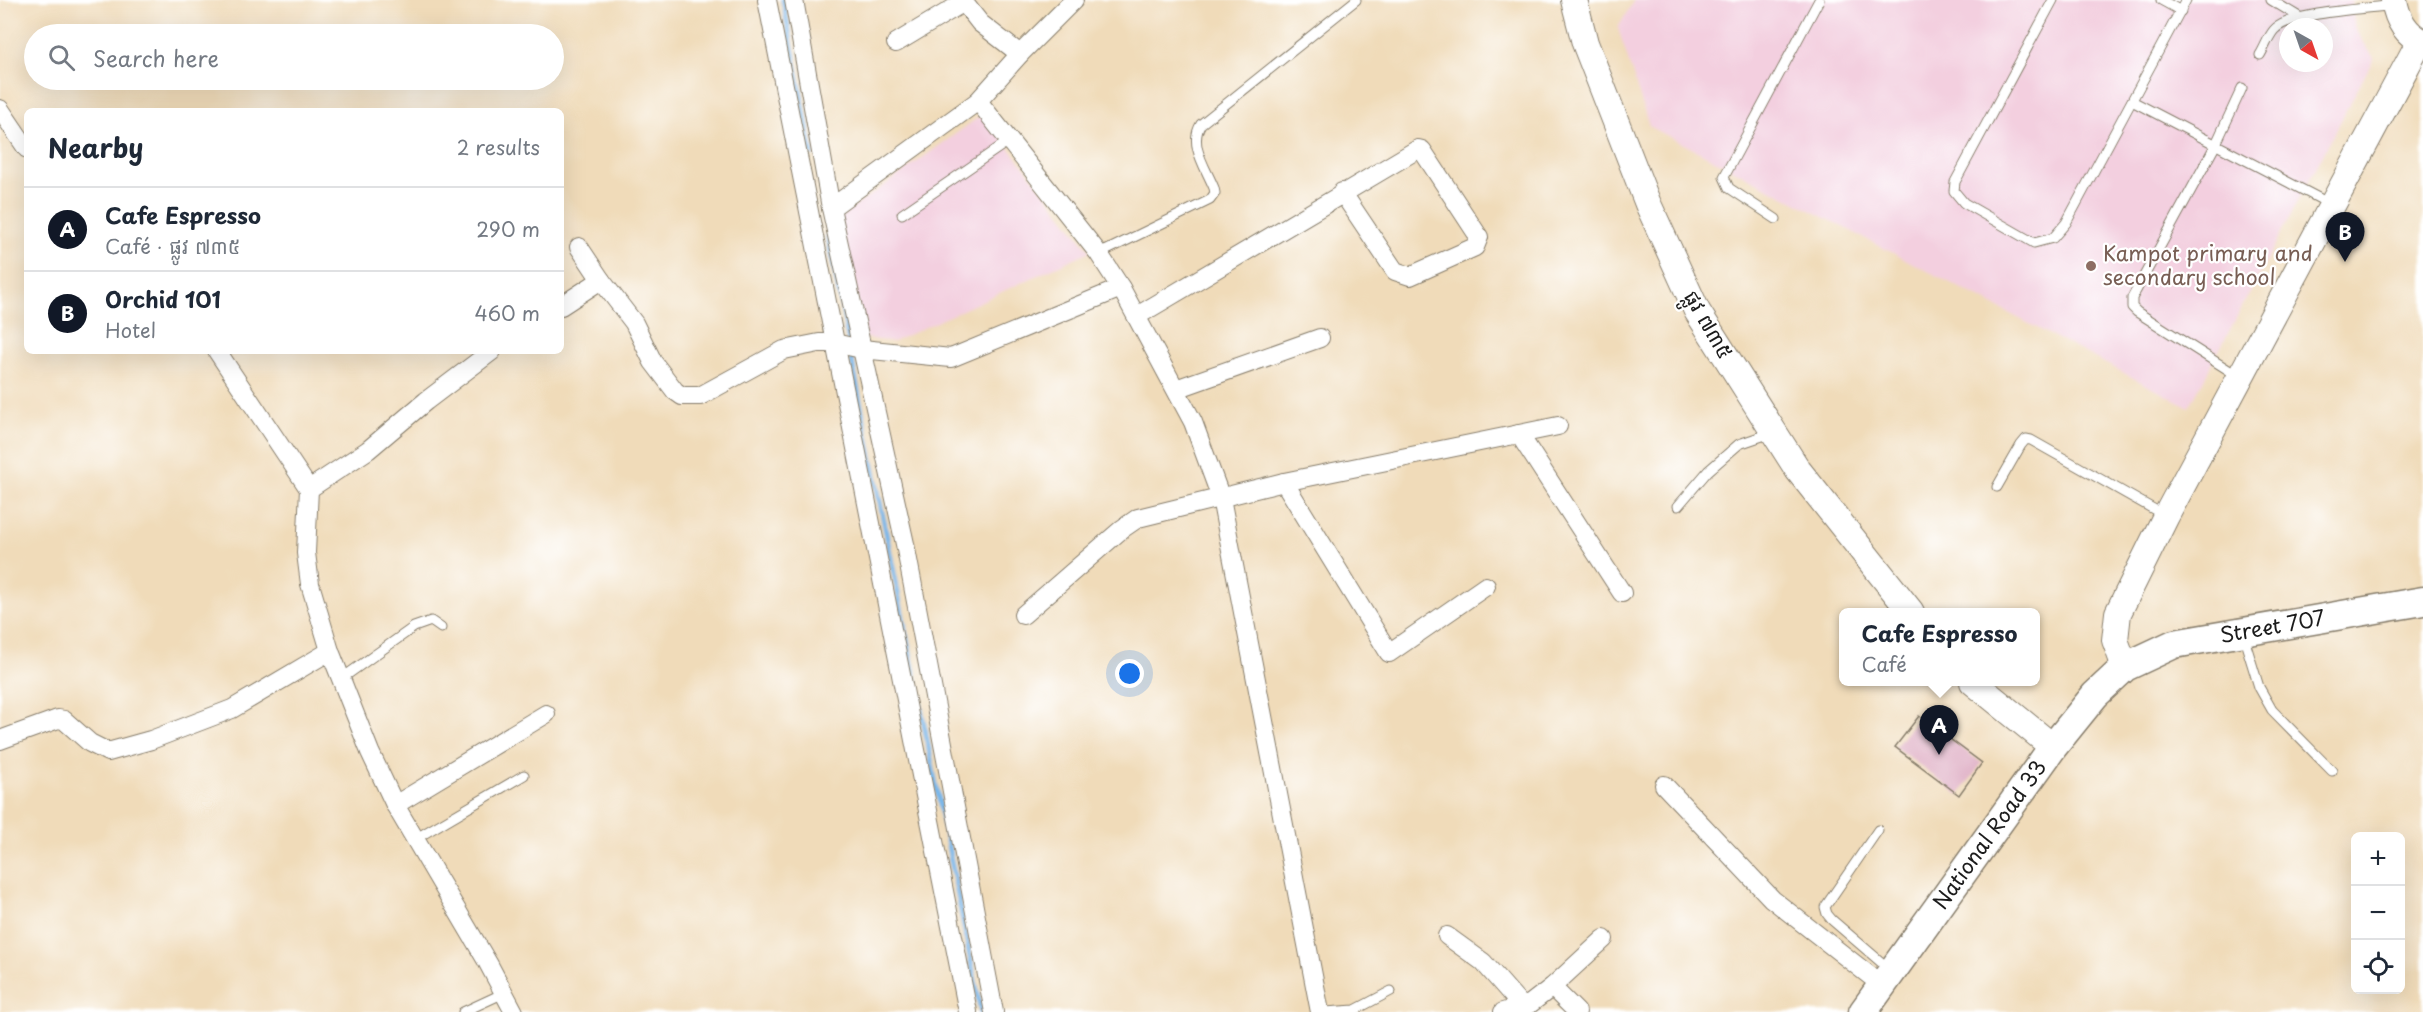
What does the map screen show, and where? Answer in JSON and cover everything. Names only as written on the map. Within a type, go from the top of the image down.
[{"type":"main road","name":"Street 707","points":[[2125,667],[2174,644],[2423,601]]},
{"type":"main road","name":"National Road 33","points":[[1863,1012],[2053,747],[2095,695],[2125,667]]},
{"type":"street","points":[[767,0],[968,1012]]},
{"type":"street","points":[[794,0],[831,208],[905,544],[994,1012]]},
{"type":"street","points":[[831,208],[978,101],[1020,54],[1074,0]]},
{"type":"street","name":"ផ្លូវ ៧៣៥","points":[[1574,0],[1585,43],[1648,204],[1697,312],[1798,470],[1908,608]]},
{"type":"street","points":[[896,43],[963,1],[980,23],[1020,54]]},
{"type":"street","points":[[2125,667],[2115,640],[2118,612],[2240,377],[2422,42],[2407,32],[2397,15],[2395,2]]},
{"type":"street","points":[[978,101],[1099,254],[1137,316],[1193,422],[1221,498],[1320,1012]]},
{"type":"street","points":[[0,108],[24,144]]},
{"type":"street","points":[[1137,316],[1342,192],[1418,149],[1422,150],[1479,237],[1478,244],[1475,248],[1410,276],[1400,274],[1395,271],[1342,192]]},
{"type":"street","points":[[579,247],[634,323],[653,363],[675,391],[682,396],[700,396],[784,351],[819,343],[951,358],[1121,288]]},
{"type":"street","points":[[564,304],[601,280]]},
{"type":"street","points":[[1176,389],[1320,338]]},
{"type":"street","points":[[218,354],[309,489],[306,553],[310,584],[330,651],[370,752],[395,805],[514,1012]]},
{"type":"street","points":[[309,489],[368,450],[426,401],[488,354]]},
{"type":"street","points":[[1023,615],[1122,529],[1138,518],[1284,482],[1558,426]]},
{"type":"street","points":[[1519,434],[1622,593]]},
{"type":"street","points":[[1284,482],[1389,653],[1486,586]]},
{"type":"street","points":[[0,740],[58,719],[64,720],[90,743],[108,752],[151,740],[232,709],[330,651]]},
{"type":"street","points":[[1979,686],[2053,747]]},
{"type":"street","points":[[395,805],[546,714]]},
{"type":"street","points":[[1664,785],[1772,899],[1888,979]]},
{"type":"street","points":[[1448,936],[1483,962],[1524,1006]]},
{"type":"street","points":[[1503,1012],[1524,1006],[1552,987],[1604,939]]},
{"type":"street","points":[[1552,987],[1577,1012]]},
{"type":"lane","points":[[1099,254],[1210,200],[1215,193],[1214,188],[1195,143],[1195,132],[1201,124],[1356,0]]},
{"type":"lane","points":[[1776,219],[1729,188],[1724,177],[1819,0]]},
{"type":"lane","points":[[2053,0],[1955,182],[1954,191],[1956,195],[2034,243],[2053,238],[2066,223],[2186,0]]},
{"type":"lane","points":[[2161,0],[2181,10]]},
{"type":"lane","points":[[2271,0],[2301,18],[2395,2]]},
{"type":"lane","points":[[2260,55],[2279,26]]},
{"type":"lane","points":[[2240,377],[2137,312],[2132,307],[2132,298],[2215,146],[2242,88]]},
{"type":"lane","points":[[2132,101],[2332,206]]},
{"type":"lane","points":[[902,214],[1010,140]]},
{"type":"lane","points":[[1678,506],[1708,471],[1739,444],[1774,432]]},
{"type":"lane","points":[[1997,487],[2026,439],[2166,516]]},
{"type":"lane","points":[[341,679],[414,627],[431,621],[441,628]]},
{"type":"lane","points":[[2242,632],[2259,687],[2272,710],[2332,771]]},
{"type":"lane","points":[[415,839],[524,775]]},
{"type":"lane","points":[[1878,830],[1825,907],[1832,920],[1888,979]]},
{"type":"lane","points":[[1325,1012],[1355,1010],[1391,990]]},
{"type":"lane","points":[[463,1012],[504,993]]},
{"type":"shaded area","name":"Kampot primary and secondary school","points":[[1634,0],[2351,0],[2355,29],[2374,58],[2189,407],[1649,126],[1618,28]]},
{"type":"shaded area","points":[[983,114],[1090,251],[893,342],[865,338],[838,219]]},
{"type":"building","points":[[1919,716],[1982,763],[1959,795],[1895,747]]},
{"type":"waterway","points":[[783,0],[812,154]]},
{"type":"waterway","points":[[828,237],[849,342]]},
{"type":"waterway","points":[[850,351],[981,1012]]},
{"type":"place","name":"Orchid 101","points":[[2345,262]]},
{"type":"place","name":"Kampot primary and secondary school","points":[[2091,266]]},
{"type":"place","name":"Cafe Espresso","points":[[1939,755]]}]
